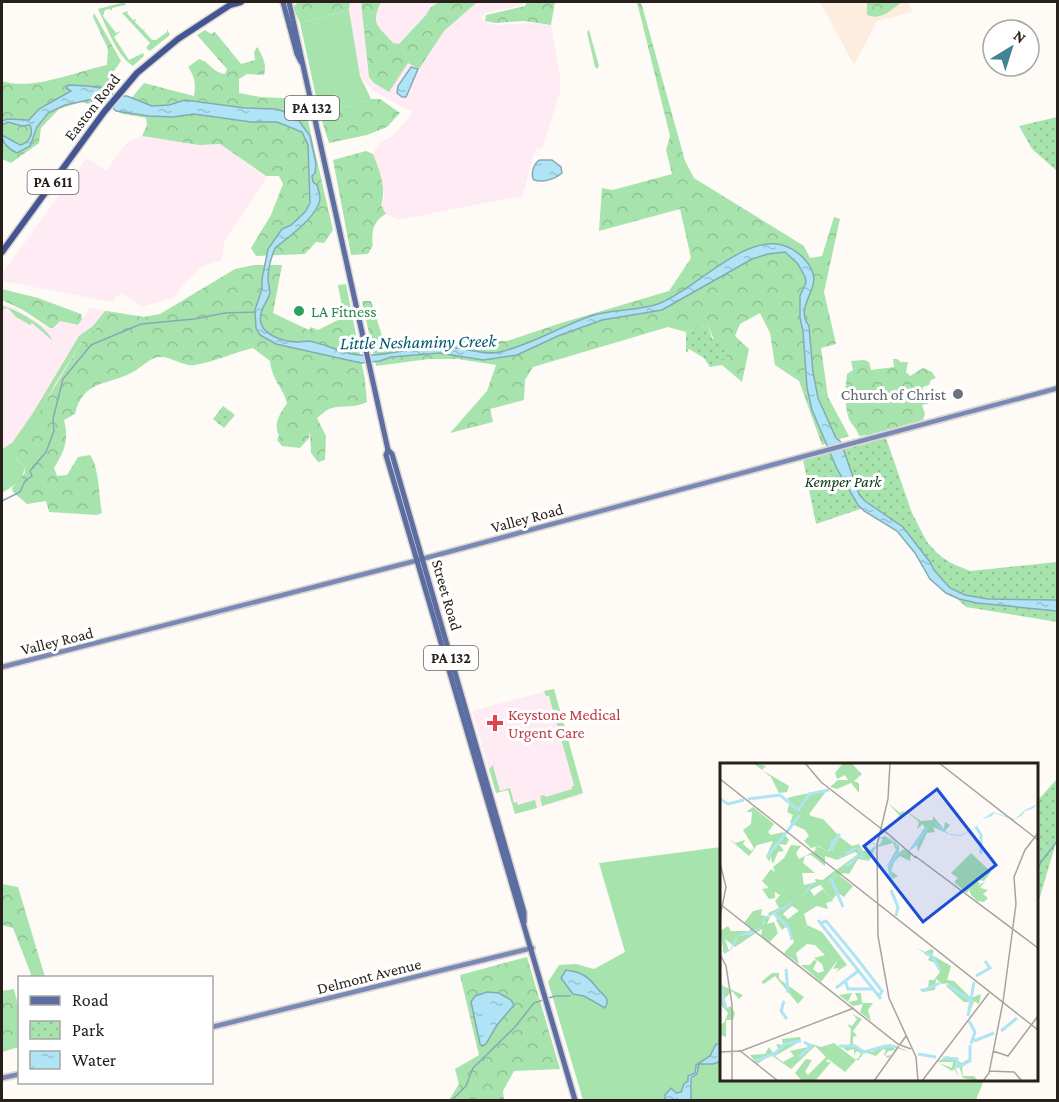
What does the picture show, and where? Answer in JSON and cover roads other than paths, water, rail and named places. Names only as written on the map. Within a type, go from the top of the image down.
[{"type":"highway","name":"Easton Road","points":[[2,252],[118,93],[136,73],[163,50],[231,3],[241,2]]},
{"type":"main road","name":"Street Road","points":[[283,2],[297,54],[302,63]]},
{"type":"main road","name":"Street Road","points":[[289,2],[388,450],[392,454],[419,559],[524,912],[524,922],[575,1101]]},
{"type":"street","name":"Valley Road","points":[[2,668],[1058,388]]},
{"type":"street","name":"Delmont Avenue","points":[[213,1027],[532,948]]},
{"type":"street","points":[[2,1078],[18,1074]]},
{"type":"water","points":[[411,67],[418,69],[406,97],[402,97],[397,93],[398,86]]},
{"type":"water","points":[[69,85],[107,89],[115,96],[127,96],[152,106],[169,105],[185,100],[245,108],[275,109],[294,114],[310,136],[316,164],[315,173],[312,176],[320,199],[318,206],[308,219],[275,248],[270,264],[268,279],[270,293],[262,311],[261,321],[263,327],[272,336],[286,340],[314,342],[360,355],[435,347],[452,347],[487,353],[500,352],[523,345],[591,316],[658,304],[719,265],[751,248],[767,244],[782,245],[794,250],[809,265],[814,278],[804,315],[809,326],[818,398],[836,438],[840,441],[859,494],[865,501],[903,527],[950,588],[965,595],[988,599],[1057,600],[1057,611],[977,603],[946,593],[930,579],[915,553],[897,531],[858,505],[837,469],[812,410],[807,388],[800,318],[800,296],[806,282],[798,264],[785,252],[752,259],[662,310],[602,320],[558,336],[517,355],[483,360],[440,353],[391,357],[361,363],[276,344],[260,335],[256,328],[255,310],[262,289],[268,249],[282,229],[291,225],[305,212],[310,203],[308,145],[302,132],[277,122],[251,122],[194,114],[173,117],[149,116],[116,111],[109,104],[93,99],[65,105],[48,113],[37,127],[30,146],[17,153],[7,146],[2,135],[20,145],[30,138],[31,128],[30,125],[22,126],[8,122],[2,125],[2,121],[7,119],[29,120],[39,109],[71,91],[66,88]]},
{"type":"water","points":[[540,160],[552,160],[561,167],[562,173],[549,180],[534,180],[533,169]]},
{"type":"water","points":[[566,970],[580,973],[590,980],[606,997],[605,1008],[584,996],[573,994],[561,978]]},
{"type":"water","points":[[487,992],[499,993],[511,1000],[514,1005],[497,1025],[486,1044],[482,1046],[471,1002],[475,996]]},
{"type":"water","points":[[716,1044],[720,1044],[720,1061],[699,1064],[697,1074],[691,1078],[691,1100],[665,1100],[665,1095],[671,1088],[676,1093],[681,1092],[688,1081],[688,1076],[695,1073],[696,1065],[710,1056]]},
{"type":"waterway","name":"Little Neshaminy Creek","points":[[2,501],[20,492],[25,481],[32,476],[30,471],[46,452],[54,431],[53,419],[63,379],[91,345],[141,324],[194,319],[225,313],[256,312]]},
{"type":"waterway","points":[[1038,868],[1058,840]]},
{"type":"waterway","points":[[452,1100],[466,1086],[473,1068],[515,1027],[534,1003],[555,996],[570,996]]},
{"type":"place","name":"LA Fitness","points":[[299,311]]},
{"type":"place","name":"Church of Christ","points":[[958,394]]},
{"type":"place","name":"Keystone Medical Urgent Care","points":[[495,723]]},
{"type":"park label","name":"Kemper Park","points":[[843,481]]}]
